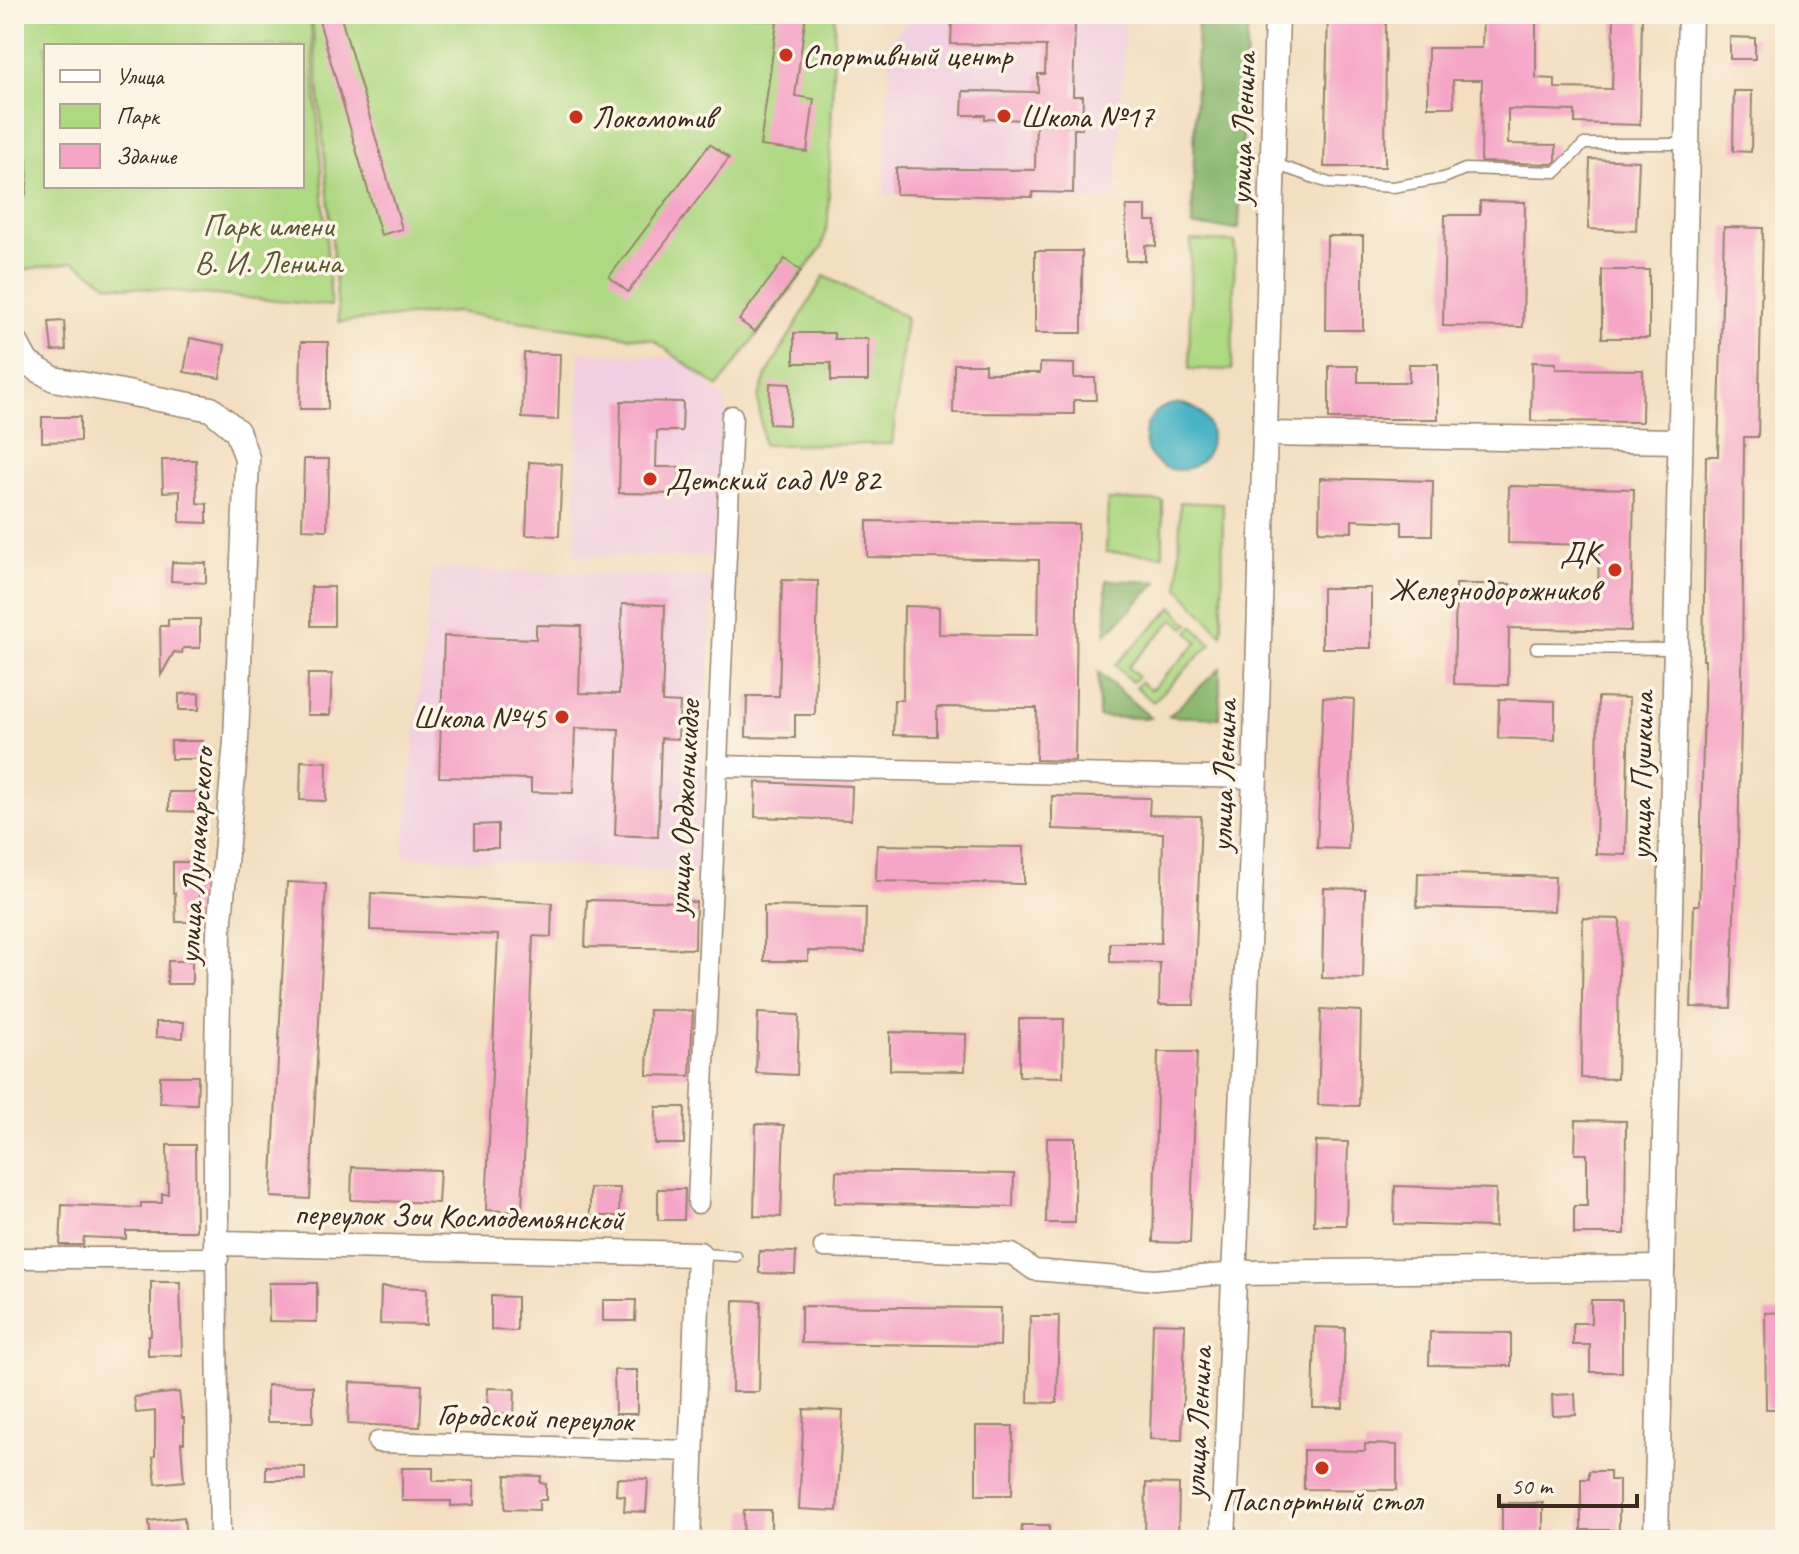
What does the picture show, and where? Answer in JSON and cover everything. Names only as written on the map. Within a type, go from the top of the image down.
[{"type":"street","name":"улица Ленина","points":[[1223,1540],[1255,778],[1277,14]]},
{"type":"street","name":"улица Пушкина","points":[[1656,1540],[1690,14]]},
{"type":"street","points":[[14,159],[14,190]]},
{"type":"street","name":"улица Луначарского","points":[[14,339],[27,363],[54,379],[211,409],[237,431],[247,458],[236,741],[219,931],[216,1126],[220,1540]]},
{"type":"street","name":"улица Орджоникидзе","points":[[698,1203],[732,416]]},
{"type":"street","points":[[1266,434],[1680,441]]},
{"type":"street","points":[[717,766],[1255,778]]},
{"type":"street","points":[[824,1247],[1012,1254],[1034,1270],[1155,1280],[1235,1273],[1662,1268]]},
{"type":"street","points":[[14,1258],[217,1250]]},
{"type":"street","name":"переулок Зои Космодемьянской","points":[[217,1250],[699,1254]]},
{"type":"street","points":[[688,1540],[699,1254]]},
{"type":"street","name":"Городской переулок","points":[[378,1442],[691,1451]]},
{"type":"lane","points":[[1273,164],[1329,183],[1393,187],[1444,178],[1465,169],[1556,172],[1584,144],[1687,144]]},
{"type":"lane","points":[[1536,648],[1676,649]]},
{"type":"lane","points":[[699,1254],[736,1256]]},
{"type":"shaded area","name":"Школа №17","points":[[915,15],[1126,17],[1116,201],[884,194],[891,39]]},
{"type":"shaded area","name":"Детский сад № 82","points":[[579,352],[684,358],[726,402],[720,557],[575,556]]},
{"type":"shaded area","name":"Школа №45","points":[[432,569],[712,577],[702,873],[403,856]]},
{"type":"green space","name":"Парк имени В. И. Ленина","points":[[14,14],[310,14],[331,306],[109,285],[74,262],[14,271],[24,163],[14,75]]},
{"type":"green space","name":"Локомотив","points":[[312,14],[835,14],[828,221],[822,247],[718,387],[653,340],[456,312],[339,322]]},
{"type":"green space","points":[[1198,14],[1248,14],[1239,229],[1192,226]]},
{"type":"green space","points":[[1191,240],[1235,242],[1232,370],[1189,369]]},
{"type":"green space","points":[[824,276],[906,317],[892,444],[763,445],[758,398],[766,376]]},
{"type":"green space","points":[[1108,500],[1163,501],[1163,555],[1106,552]]},
{"type":"green space","points":[[1180,502],[1223,504],[1222,635],[1179,588]]},
{"type":"green space","points":[[1106,580],[1158,582],[1106,634]]},
{"type":"green space","points":[[1173,607],[1189,624],[1185,628],[1174,619],[1128,667],[1138,677],[1132,682],[1115,665]]},
{"type":"green space","points":[[1193,626],[1211,644],[1153,702],[1136,687],[1140,682],[1151,690],[1198,642],[1188,632]]},
{"type":"green space","points":[[1220,668],[1220,718],[1169,716]]},
{"type":"green space","points":[[1098,672],[1151,718],[1099,717]]},
{"type":"water","points":[[1178,404],[1201,414],[1211,437],[1201,460],[1178,470],[1155,460],[1145,437],[1155,414]]},
{"type":"building","points":[[317,14],[340,14],[402,229],[381,235]]},
{"type":"building","name":"Спортивный центр","points":[[778,14],[806,14],[795,96],[814,99],[807,152],[760,146]]},
{"type":"building","points":[[1328,14],[1386,14],[1385,167],[1324,167]]},
{"type":"building","points":[[1483,14],[1536,14],[1536,78],[1555,79],[1555,88],[1612,89],[1614,16],[1642,16],[1640,125],[1575,123],[1575,111],[1508,109],[1508,144],[1556,145],[1556,161],[1553,164],[1481,162],[1482,80],[1453,80],[1454,107],[1428,107],[1428,48],[1482,48]]},
{"type":"building","points":[[952,16],[1040,17],[1040,23],[1075,24],[1073,96],[1083,96],[1082,129],[1074,129],[1073,193],[1033,192],[1032,197],[896,194],[896,168],[1035,170],[1036,120],[985,119],[985,115],[962,115],[963,91],[1038,92],[1038,74],[1045,74],[1046,46],[951,44]]},
{"type":"building","points":[[1730,37],[1755,38],[1755,59],[1730,59]]},
{"type":"building","points":[[1734,91],[1752,91],[1751,152],[1733,151]]},
{"type":"building","points":[[710,144],[729,158],[628,292],[609,277]]},
{"type":"building","points":[[1590,159],[1639,161],[1636,231],[1588,229]]},
{"type":"building","points":[[1480,201],[1525,202],[1523,327],[1443,326],[1445,215],[1480,215]]},
{"type":"building","points":[[1126,206],[1146,206],[1146,221],[1156,221],[1156,246],[1145,245],[1145,261],[1126,261]]},
{"type":"building","points":[[1724,227],[1763,228],[1758,437],[1744,437],[1742,681],[1731,1008],[1691,1007],[1694,905],[1699,905],[1706,456],[1718,456]]},
{"type":"building","points":[[1327,236],[1363,236],[1363,330],[1326,330]]},
{"type":"building","points":[[1035,251],[1082,251],[1082,333],[1035,333]]},
{"type":"building","points":[[785,259],[801,271],[755,332],[739,320]]},
{"type":"building","points":[[1602,270],[1649,270],[1649,338],[1602,338]]},
{"type":"building","points":[[64,321],[66,350],[52,351],[49,322]]},
{"type":"building","points":[[794,333],[834,333],[834,339],[868,339],[868,381],[831,381],[831,363],[794,363]]},
{"type":"building","points":[[190,338],[225,345],[220,378],[184,372]]},
{"type":"building","points":[[301,342],[328,342],[328,409],[300,409]]},
{"type":"building","points":[[524,353],[560,354],[558,420],[522,418]]},
{"type":"building","points":[[1532,362],[1556,363],[1556,369],[1643,370],[1642,422],[1531,421]]},
{"type":"building","points":[[1040,363],[1074,364],[1074,378],[1095,378],[1096,400],[1074,400],[1074,414],[953,413],[954,364],[985,364],[985,373],[1040,373]]},
{"type":"building","points":[[1409,364],[1438,364],[1438,419],[1329,419],[1329,366],[1358,366],[1358,382],[1409,382]]},
{"type":"building","points":[[770,383],[790,384],[789,425],[769,424]]},
{"type":"building","points":[[621,401],[683,402],[682,431],[657,431],[656,467],[680,467],[680,494],[619,493]]},
{"type":"building","points":[[42,417],[80,417],[80,441],[42,442]]},
{"type":"building","points":[[304,459],[329,459],[327,530],[302,529]]},
{"type":"building","points":[[162,460],[196,460],[197,503],[207,504],[207,523],[180,522],[180,491],[163,492]]},
{"type":"building","points":[[529,462],[562,464],[559,536],[526,535]]},
{"type":"building","points":[[1320,478],[1433,481],[1432,535],[1402,535],[1402,522],[1352,520],[1352,532],[1319,531]]},
{"type":"building","name":"ДК Железнодорожников","points":[[1509,486],[1634,489],[1631,631],[1509,628],[1508,685],[1454,684],[1456,584],[1510,584],[1510,595],[1598,597],[1599,545],[1508,543]]},
{"type":"building","points":[[867,521],[1078,524],[1075,761],[1036,760],[1037,708],[937,707],[937,736],[893,735],[894,700],[903,700],[904,606],[939,607],[939,634],[1038,635],[1039,560],[867,557]]},
{"type":"building","points":[[172,562],[206,563],[206,583],[171,581]]},
{"type":"building","points":[[782,580],[818,581],[815,715],[795,715],[795,738],[746,737],[747,696],[779,696]]},
{"type":"building","points":[[311,587],[334,587],[334,626],[311,626]]},
{"type":"building","points":[[1322,588],[1371,588],[1371,648],[1322,648]]},
{"type":"building","points":[[622,604],[665,605],[662,702],[680,703],[678,739],[661,738],[658,837],[615,835],[619,729],[575,728],[573,793],[531,792],[531,779],[439,777],[444,636],[536,639],[536,625],[581,626],[579,693],[619,694]]},
{"type":"building","points":[[168,619],[200,619],[200,648],[183,648],[182,653],[174,652],[161,675],[160,626],[168,626]]},
{"type":"building","points":[[308,674],[332,674],[330,715],[307,715]]},
{"type":"building","points":[[199,693],[199,710],[179,710],[179,694]]},
{"type":"building","points":[[1323,697],[1354,699],[1348,849],[1317,848]]},
{"type":"building","points":[[1598,697],[1629,698],[1626,855],[1596,854]]},
{"type":"building","points":[[1499,699],[1555,701],[1555,740],[1498,738]]},
{"type":"building","points":[[171,741],[203,741],[203,759],[171,759]]},
{"type":"building","points":[[301,761],[327,762],[326,801],[300,800]]},
{"type":"building","points":[[756,782],[852,786],[851,820],[755,817]]},
{"type":"building","points":[[169,792],[199,792],[198,812],[169,811]]},
{"type":"building","points":[[1052,796],[1150,798],[1149,815],[1201,816],[1194,1005],[1159,1005],[1160,963],[1110,962],[1110,943],[1161,943],[1163,833],[1052,829]]},
{"type":"building","points":[[498,824],[498,848],[474,848],[474,825]]},
{"type":"building","points":[[877,845],[1024,847],[1024,884],[876,881]]},
{"type":"building","points":[[173,862],[199,862],[199,922],[176,922]]},
{"type":"building","points":[[1418,873],[1555,877],[1554,911],[1417,907]]},
{"type":"building","points":[[287,882],[326,884],[310,1199],[271,1197]]},
{"type":"building","points":[[1324,888],[1365,889],[1363,979],[1322,978]]},
{"type":"building","points":[[371,893],[552,903],[551,937],[533,936],[522,1212],[486,1210],[498,935],[370,930]]},
{"type":"building","points":[[587,900],[696,902],[695,949],[585,947]]},
{"type":"building","points":[[764,906],[866,908],[865,952],[808,951],[808,961],[764,961]]},
{"type":"building","points":[[1583,918],[1620,919],[1617,1079],[1581,1078]]},
{"type":"building","points":[[168,961],[192,961],[192,984],[167,984]]},
{"type":"building","points":[[1321,1009],[1361,1011],[1359,1106],[1318,1105]]},
{"type":"building","points":[[649,1010],[693,1011],[690,1076],[647,1075]]},
{"type":"building","points":[[758,1013],[799,1015],[797,1075],[756,1073]]},
{"type":"building","points":[[1019,1019],[1064,1019],[1063,1077],[1019,1076]]},
{"type":"building","points":[[156,1022],[184,1022],[183,1038],[156,1037]]},
{"type":"building","points":[[890,1032],[966,1034],[965,1071],[890,1070]]},
{"type":"building","points":[[1158,1052],[1197,1052],[1190,1243],[1153,1242]]},
{"type":"building","points":[[160,1076],[198,1076],[197,1104],[160,1103]]},
{"type":"building","points":[[656,1107],[685,1107],[684,1144],[655,1144]]},
{"type":"building","points":[[1576,1120],[1626,1121],[1625,1234],[1574,1234],[1574,1206],[1587,1206],[1587,1154],[1575,1154]]},
{"type":"building","points":[[756,1124],[784,1125],[781,1217],[754,1216]]},
{"type":"building","points":[[1047,1138],[1075,1138],[1075,1223],[1046,1223]]},
{"type":"building","points":[[1316,1141],[1348,1142],[1346,1225],[1314,1225]]},
{"type":"building","points":[[167,1145],[195,1145],[196,1231],[126,1231],[126,1239],[84,1237],[83,1245],[60,1245],[62,1205],[141,1208],[141,1203],[162,1203],[162,1194],[168,1194]]},
{"type":"building","points":[[352,1167],[440,1170],[438,1203],[351,1200]]},
{"type":"building","points":[[836,1171],[1014,1174],[1013,1207],[835,1203]]},
{"type":"building","points":[[1395,1186],[1496,1189],[1495,1227],[1394,1224]]},
{"type":"building","points":[[590,1188],[620,1188],[619,1216],[590,1216]]},
{"type":"building","points":[[658,1189],[685,1189],[684,1220],[658,1220]]},
{"type":"building","points":[[759,1251],[796,1252],[795,1274],[759,1273]]},
{"type":"building","points":[[151,1282],[180,1282],[182,1355],[148,1356]]},
{"type":"building","points":[[269,1283],[317,1283],[317,1322],[269,1321]]},
{"type":"building","points":[[381,1287],[427,1288],[426,1325],[380,1324]]},
{"type":"building","points":[[491,1296],[517,1297],[517,1331],[491,1330]]},
{"type":"building","points":[[603,1300],[636,1300],[635,1321],[603,1321]]},
{"type":"building","points":[[734,1300],[761,1301],[759,1392],[732,1392]]},
{"type":"building","points":[[1591,1300],[1622,1300],[1622,1372],[1590,1372],[1590,1345],[1573,1345],[1573,1323],[1591,1323]]},
{"type":"building","points":[[801,1306],[1001,1308],[1000,1346],[801,1343]]},
{"type":"building","points":[[1785,1312],[1785,1409],[1766,1409],[1765,1313]]},
{"type":"building","points":[[1030,1316],[1059,1316],[1057,1403],[1028,1402]]},
{"type":"building","points":[[1153,1323],[1185,1324],[1182,1440],[1150,1439]]},
{"type":"building","points":[[1315,1327],[1345,1328],[1343,1408],[1313,1408]]},
{"type":"building","points":[[1430,1332],[1511,1333],[1511,1366],[1429,1365]]},
{"type":"building","points":[[614,1370],[637,1370],[637,1414],[615,1414]]},
{"type":"building","points":[[350,1382],[422,1385],[420,1427],[348,1424]]},
{"type":"building","points":[[267,1385],[313,1386],[313,1422],[267,1422]]},
{"type":"building","points":[[488,1388],[515,1389],[514,1414],[487,1413]]},
{"type":"building","points":[[179,1392],[184,1418],[184,1443],[181,1443],[184,1481],[156,1484],[153,1457],[155,1411],[136,1413],[134,1397]]},
{"type":"building","points":[[1575,1394],[1576,1415],[1553,1416],[1552,1395]]},
{"type":"building","points":[[804,1409],[843,1411],[837,1511],[799,1509]]},
{"type":"building","points":[[976,1426],[1013,1426],[1012,1495],[976,1495]]},
{"type":"building","points":[[1365,1444],[1397,1445],[1397,1490],[1304,1489],[1304,1450],[1365,1451]]},
{"type":"building","points":[[266,1466],[305,1467],[305,1480],[266,1480]]},
{"type":"building","points":[[402,1468],[433,1468],[433,1481],[474,1481],[474,1505],[451,1506],[451,1501],[402,1501]]},
{"type":"building","points":[[1589,1471],[1610,1471],[1610,1480],[1619,1480],[1619,1530],[1581,1530],[1581,1479],[1589,1479]]},
{"type":"building","points":[[506,1475],[541,1476],[540,1483],[546,1484],[546,1500],[539,1500],[539,1510],[505,1509]]},
{"type":"building","points":[[617,1478],[648,1479],[646,1512],[624,1511],[625,1496],[616,1495]]},
{"type":"building","points":[[1146,1483],[1179,1484],[1178,1540],[1145,1540]]},
{"type":"building","points":[[1502,1503],[1543,1503],[1543,1533],[1502,1532]]},
{"type":"building","points":[[744,1510],[771,1510],[771,1540],[743,1540]]},
{"type":"building","points":[[184,1517],[186,1539],[151,1540],[149,1521]]},
{"type":"building","points":[[1022,1525],[1049,1525],[1049,1540],[1021,1540]]},
{"type":"place","name":"Спортивный центр","points":[[786,55]]},
{"type":"place","name":"Школа №17","points":[[1004,116]]},
{"type":"place","name":"Локомотив","points":[[576,117]]},
{"type":"place","name":"Детский сад № 82","points":[[650,479]]},
{"type":"place","name":"ДК Железнодорожников","points":[[1615,570]]},
{"type":"place","name":"Школа №45","points":[[562,717]]},
{"type":"place","name":"Паспортный стол","points":[[1322,1468]]}]
